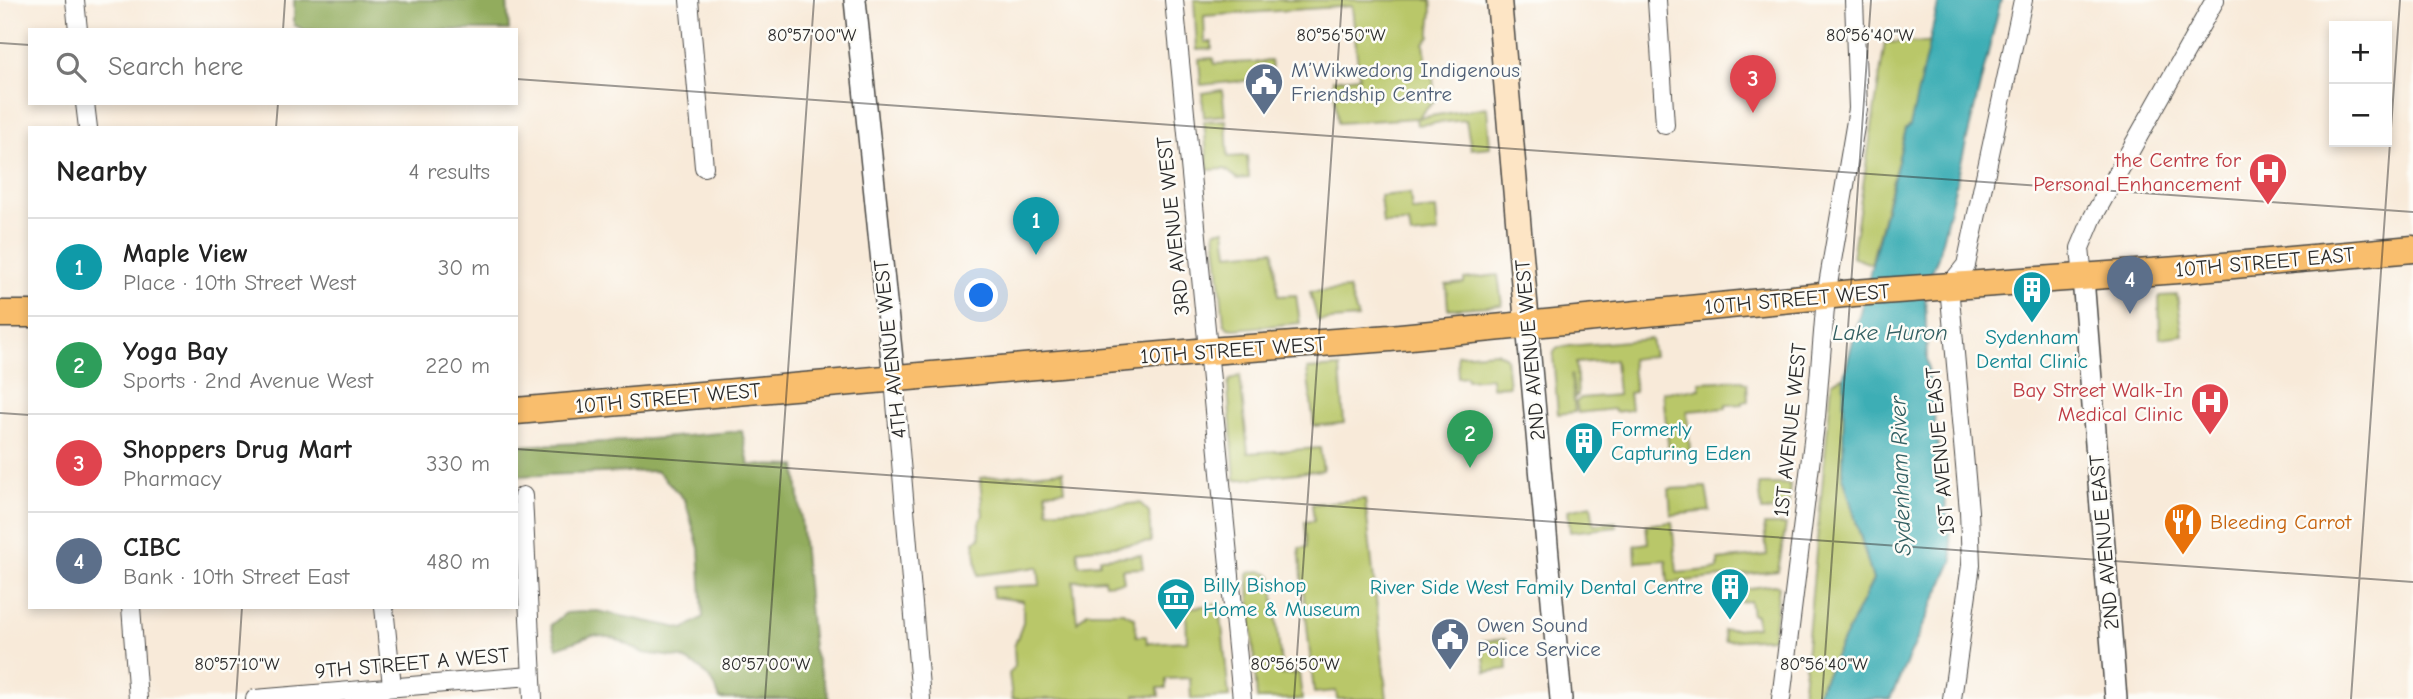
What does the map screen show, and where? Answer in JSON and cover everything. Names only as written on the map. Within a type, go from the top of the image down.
[{"type":"main road","name":"2ND AVENUE WEST","points":[[1499,0],[1527,324]]},
{"type":"main road","name":"10TH STREET EAST","points":[[1937,287],[2083,278],[2413,248]]},
{"type":"main road","name":"10TH STREET WEST","points":[[518,411],[1209,351],[1390,338],[1937,287]]},
{"type":"main road","points":[[0,314],[28,314]]},
{"type":"street","points":[[75,0],[78,28]]},
{"type":"street","points":[[690,0],[704,167]]},
{"type":"street","name":"4TH AVENUE WEST","points":[[855,0],[894,379],[921,699]]},
{"type":"street","name":"3RD AVENUE WEST","points":[[1174,0],[1242,699]]},
{"type":"street","points":[[1657,0],[1665,125]]},
{"type":"street","name":"1ST AVENUE WEST","points":[[1781,699],[1816,417],[1826,296],[1858,109],[1854,0]]},
{"type":"street","points":[[1937,287],[1966,265],[2023,0]]},
{"type":"street","name":"2ND AVENUE EAST","points":[[2116,699],[2080,248],[2093,217],[2216,0]]},
{"type":"street","points":[[85,105],[88,126]]},
{"type":"street","name":"1ST AVENUE EAST","points":[[1937,287],[1969,511],[1971,565],[1952,699]]},
{"type":"street","name":"2ND AVENUE WEST","points":[[1527,324],[1561,699]]},
{"type":"street","points":[[523,496],[533,699]]},
{"type":"street","points":[[131,609],[138,699]]},
{"type":"street","points":[[384,609],[392,687]]},
{"type":"street","name":"9TH STREET A WEST","points":[[255,699],[531,676]]},
{"type":"green space","points":[[294,0],[507,0],[509,28],[300,28],[294,25]]},
{"type":"green space","points":[[1194,0],[1431,0],[1430,36],[1424,43],[1428,73],[1433,78],[1435,100],[1418,118],[1487,107],[1490,147],[1471,149],[1466,120],[1417,125],[1416,118],[1338,123],[1333,80],[1359,77],[1352,6],[1204,16],[1205,42],[1212,42],[1212,49],[1197,50]]},
{"type":"green space","points":[[1885,42],[1931,43],[1871,264],[1852,257]]},
{"type":"green space","points":[[1213,58],[1214,64],[1271,61],[1273,78],[1201,85],[1199,59]]},
{"type":"green space","points":[[1222,90],[1225,115],[1204,117],[1202,93]]},
{"type":"green space","points":[[1226,120],[1228,157],[1247,156],[1249,178],[1238,179],[1225,169],[1208,170],[1204,121]]},
{"type":"green space","points":[[1410,193],[1412,211],[1436,209],[1438,233],[1411,236],[1409,223],[1383,224],[1380,196]]},
{"type":"green space","points":[[1225,229],[1228,254],[1274,250],[1278,296],[1296,295],[1300,323],[1235,329],[1228,328],[1224,323],[1215,231]]},
{"type":"green space","points":[[1498,275],[1502,305],[1448,309],[1446,285],[1464,283],[1464,279]]},
{"type":"green space","points":[[1349,289],[1358,318],[1318,321],[1310,292]]},
{"type":"green space","points":[[2177,295],[2183,335],[2160,338],[2159,296]]},
{"type":"green space","points":[[1651,339],[1654,356],[1631,359],[1635,392],[1629,393],[1631,410],[1578,413],[1576,402],[1581,398],[1618,395],[1615,360],[1576,363],[1578,395],[1575,398],[1571,374],[1575,412],[1558,414],[1553,355],[1557,349]]},
{"type":"green space","points":[[1496,352],[1506,357],[1509,386],[1492,387],[1491,378],[1467,380],[1466,376],[1458,377],[1457,355]]},
{"type":"green space","points":[[1340,367],[1344,423],[1314,426],[1307,369]]},
{"type":"green space","points":[[1240,375],[1248,453],[1320,448],[1323,470],[1235,480],[1228,387],[1229,381]]},
{"type":"green space","points":[[1844,376],[1843,476],[1873,580],[1818,691],[1817,699],[1802,699],[1832,382]]},
{"type":"green space","points":[[1740,380],[1747,384],[1748,401],[1726,405],[1726,408],[1687,411],[1690,451],[1669,453],[1663,392],[1700,389],[1699,382]]},
{"type":"green space","points":[[742,431],[749,465],[796,466],[813,648],[829,699],[720,699],[714,684],[701,669],[682,658],[643,653],[615,638],[593,635],[557,648],[551,625],[566,613],[597,611],[684,629],[703,617],[699,548],[685,500],[657,471],[518,476],[518,446],[627,441]]},
{"type":"green space","points":[[1063,471],[1065,490],[1046,492],[1048,511],[1140,503],[1149,512],[1151,542],[1077,550],[1079,565],[1100,563],[1100,558],[1141,555],[1143,568],[1122,569],[1124,582],[1105,584],[1104,579],[1073,581],[1077,622],[1087,612],[1123,612],[1135,618],[1136,636],[1146,636],[1147,643],[1187,641],[1186,608],[1220,604],[1229,697],[1191,699],[1190,678],[1166,679],[1166,688],[1158,688],[1159,696],[1135,695],[1135,699],[1012,699],[1009,674],[1015,666],[1014,647],[1023,623],[1023,601],[993,597],[992,587],[1040,585],[1038,567],[978,575],[974,541],[980,538],[979,524],[983,515],[980,478]]},
{"type":"green space","points":[[1759,484],[1790,484],[1788,509],[1762,511]]},
{"type":"green space","points":[[1706,487],[1710,511],[1671,515],[1669,489]]},
{"type":"green space","points":[[1365,499],[1387,699],[1337,699],[1336,691],[1314,693],[1299,548],[1307,547],[1305,522],[1314,521],[1312,504]]},
{"type":"green space","points":[[1591,505],[1594,524],[1616,522],[1617,527],[1570,532],[1568,510]]},
{"type":"green space","points":[[1672,522],[1677,573],[1718,569],[1718,560],[1767,555],[1764,525],[1786,525],[1778,571],[1668,583],[1666,560],[1636,562],[1635,545],[1648,543],[1646,525]]},
{"type":"green space","points":[[1259,571],[1272,576],[1282,675],[1299,673],[1302,699],[1257,699],[1248,573]]},
{"type":"green space","points":[[1779,586],[1773,638],[1725,641],[1723,630],[1757,627],[1756,615],[1752,615],[1750,601],[1728,603],[1728,591]]},
{"type":"green space","points":[[1505,639],[1508,669],[1486,672],[1482,641]]},
{"type":"water","points":[[1939,0],[2001,0],[1938,257],[1925,288],[1927,361],[1953,560],[1890,699],[1817,699],[1818,691],[1873,580],[1843,476],[1844,376],[1906,129],[1910,126]]},
{"type":"place","name":"Shoppers Drug Mart","points":[[1753,113]]},
{"type":"place","name":"M’Wikwedong Indigenous Friendship Centre","points":[[1264,116]]},
{"type":"place","name":"the Centre for Personal Enhancement","points":[[2268,206]]},
{"type":"place","name":"Maple View","points":[[1036,255]]},
{"type":"place","name":"CIBC","points":[[2130,314]]},
{"type":"place","name":"Sydenham Dental Clinic","points":[[2032,324]]},
{"type":"place","name":"Bay Street Walk-In Medical Clinic","points":[[2210,436]]},
{"type":"place","name":"Yoga Bay","points":[[1470,468]]},
{"type":"place","name":"Formerly Capturing Eden","points":[[1584,475]]},
{"type":"place","name":"Bleeding Carrot","points":[[2183,556]]},
{"type":"place","name":"River Side West Family Dental Centre","points":[[1730,621]]},
{"type":"place","name":"Billy Bishop Home & Museum","points":[[1176,631]]},
{"type":"place","name":"Owen Sound Police Service","points":[[1450,671]]},
{"type":"water label","name":"Lake Huron","points":[[1890,332]]},
{"type":"water label","name":"Sydenham River","points":[[1900,476]]}]
